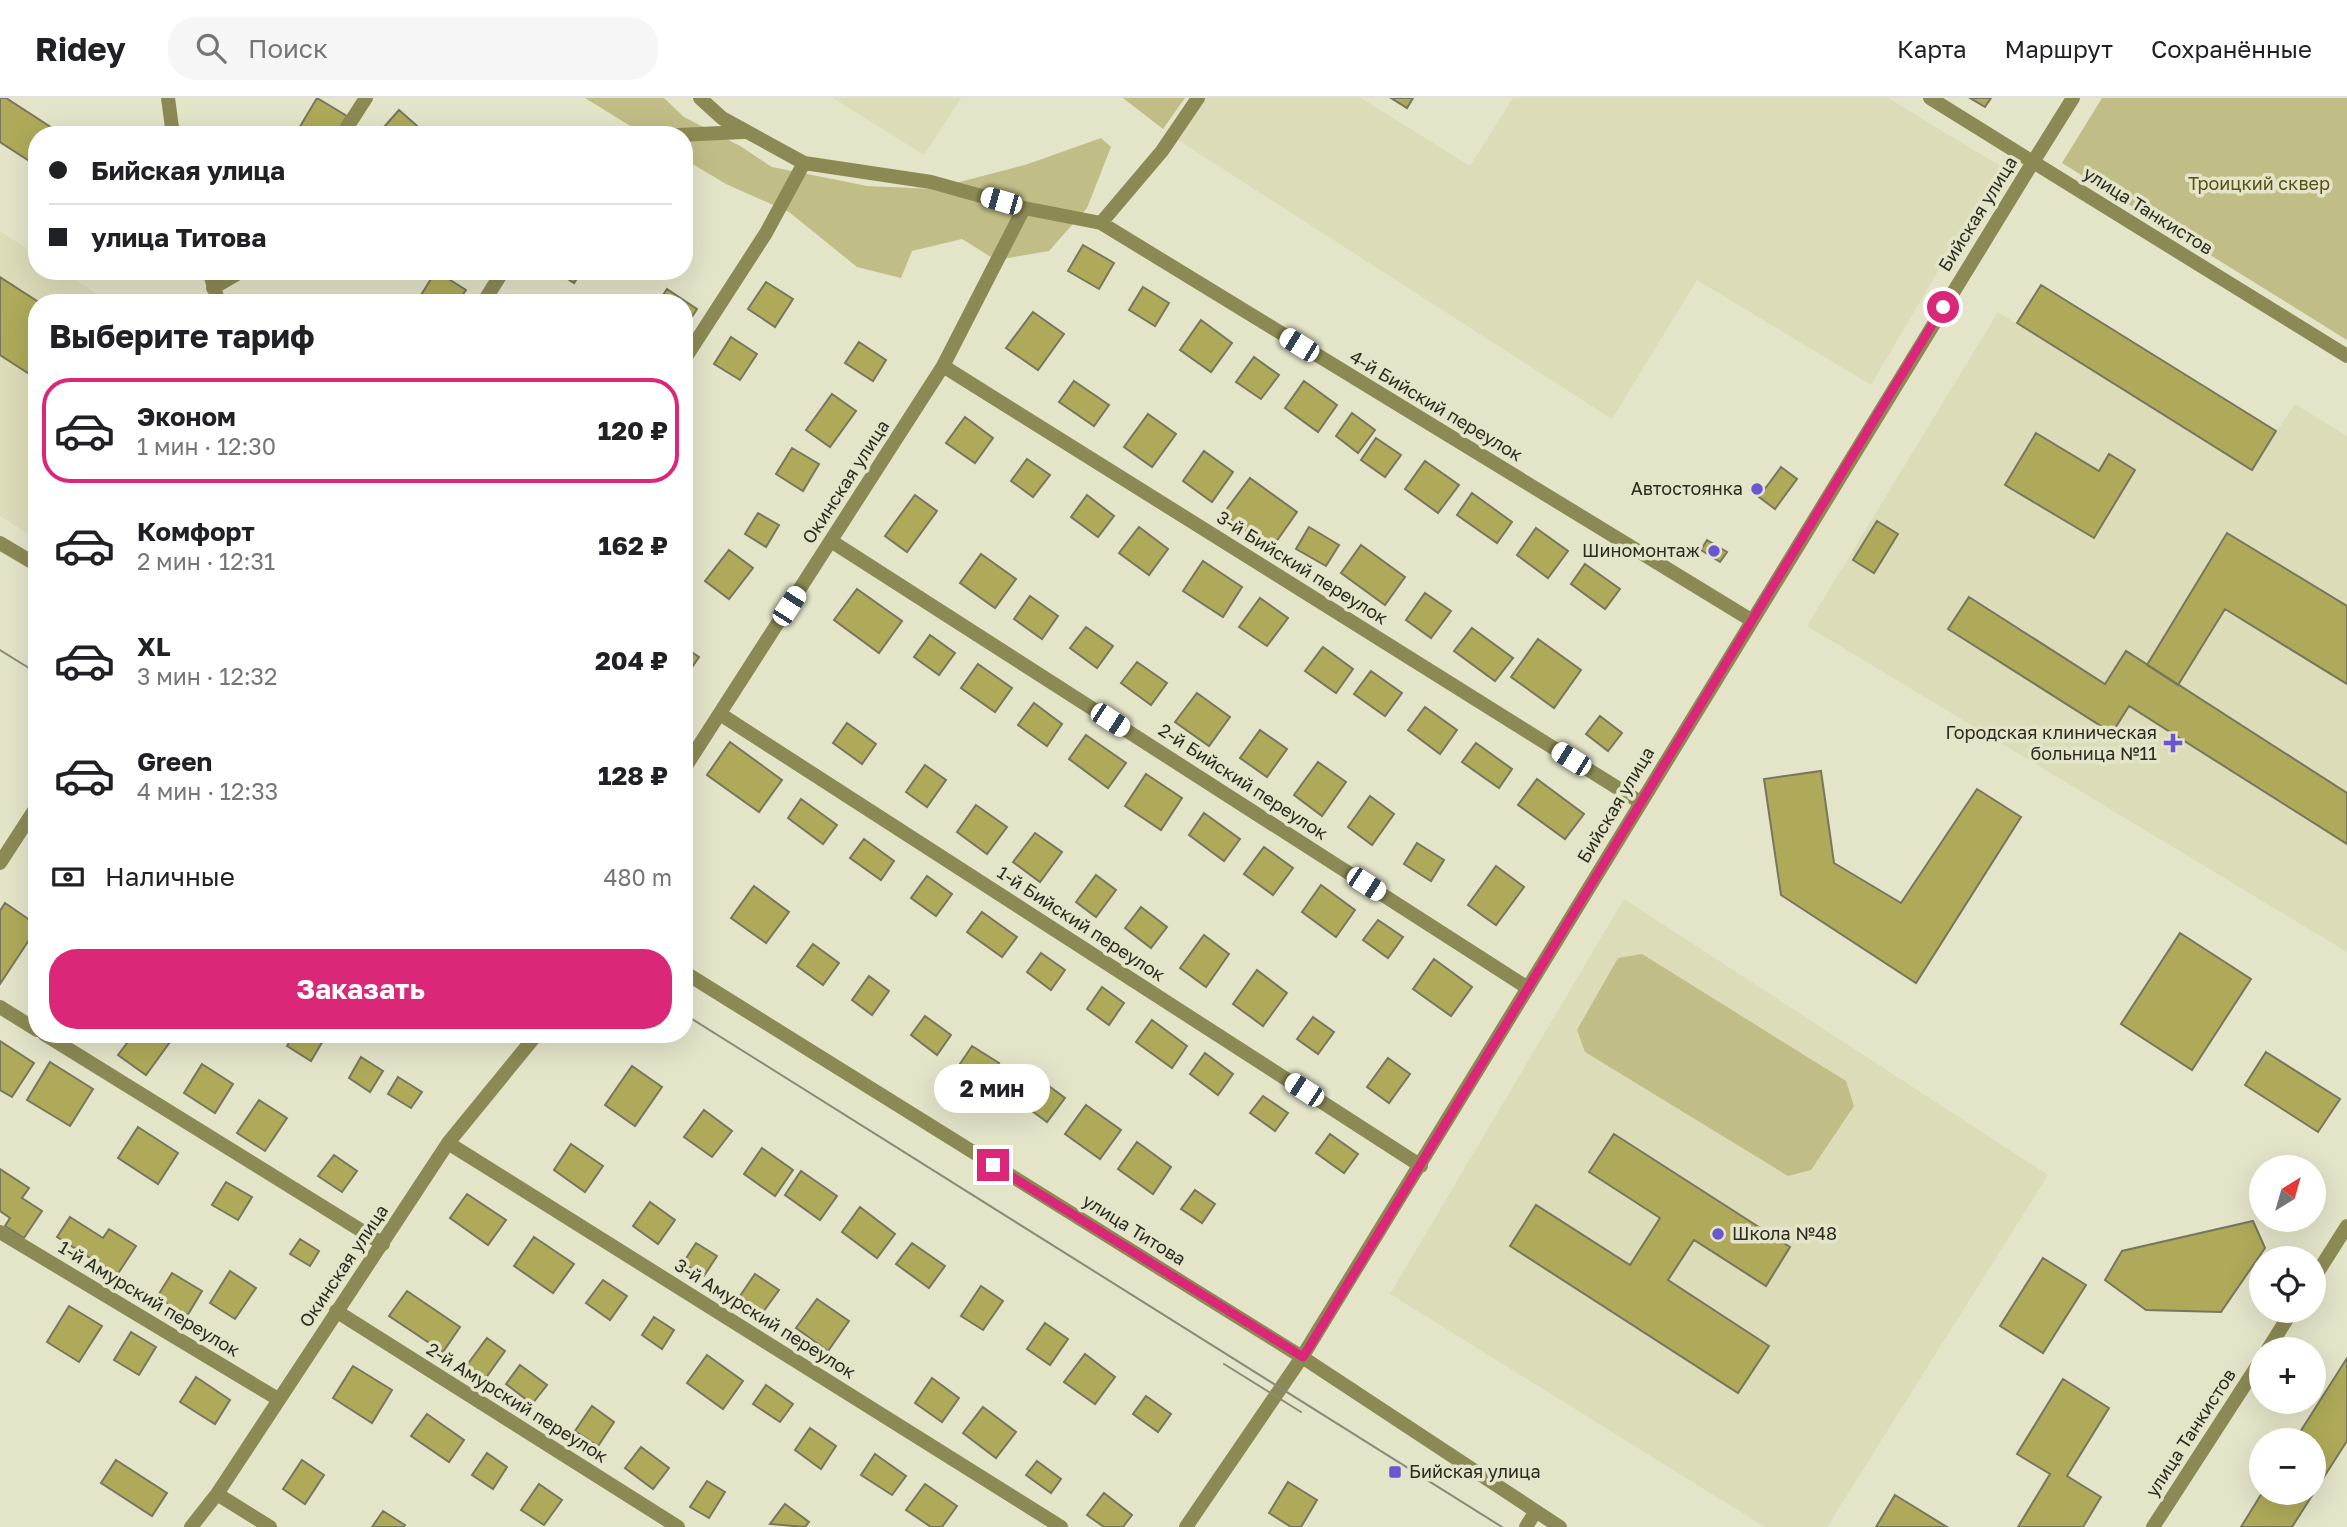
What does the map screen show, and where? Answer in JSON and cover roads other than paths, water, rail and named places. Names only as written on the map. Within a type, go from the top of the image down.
[{"type":"street","points":[[168,98],[172,126]]},
{"type":"street","points":[[348,126],[366,98]]},
{"type":"street","points":[[700,98],[722,118],[804,163],[931,182],[1024,208],[1101,223],[1163,150],[1198,98]]},
{"type":"street","name":"улица Танкистов","points":[[1930,98],[2347,356]]},
{"type":"street","name":"Бийская улица","points":[[1186,1527],[1303,1357],[1751,620],[2073,98]]},
{"type":"street","points":[[693,134],[746,132]]},
{"type":"street","points":[[693,346],[766,233],[804,163]]},
{"type":"street","name":"Окинская улица","points":[[693,755],[943,366],[1024,208]]},
{"type":"street","name":"4-й Бийский переулок","points":[[1101,223],[1751,620]]},
{"type":"street","points":[[211,280],[215,294]]},
{"type":"street","points":[[213,288],[227,280]]},
{"type":"street","name":"3-й Бийский переулок","points":[[943,366],[1640,802]]},
{"type":"street","name":"2-й Бийский переулок","points":[[831,541],[1528,988]]},
{"type":"street","points":[[0,543],[28,560]]},
{"type":"street","name":"1-й Бийский переулок","points":[[720,714],[1420,1166]]},
{"type":"street","points":[[0,863],[28,820]]},
{"type":"street","name":"улица Титова","points":[[693,978],[1303,1357],[1560,1527]]},
{"type":"street","points":[[0,1007],[28,1024]]},
{"type":"street","points":[[59,1043],[383,1244]]},
{"type":"street","name":"Окинская улица","points":[[191,1527],[217,1494],[448,1143],[530,1043]]},
{"type":"street","name":"3-й Амурский переулок","points":[[448,1143],[1061,1527]]},
{"type":"street","points":[[2326,1259],[2347,1226]]},
{"type":"street","name":"1-й Амурский переулок","points":[[0,1232],[278,1399]]},
{"type":"street","name":"2-й Амурский переулок","points":[[336,1311],[678,1527]]},
{"type":"street","name":"улица Танкистов","points":[[2153,1527],[2249,1379]]},
{"type":"street","points":[[217,1494],[271,1527]]},
{"type":"street","points":[[1526,1527],[1535,1512]]},
{"type":"tram line","points":[[0,650],[28,667]]},
{"type":"tram line","points":[[693,1020],[1502,1527]]},
{"type":"tram line","points":[[1224,1364],[1301,1412]]},
{"type":"place","name":"Автостоянка","points":[[1757,489]]},
{"type":"place","name":"Шиномонтаж","points":[[1714,551]]},
{"type":"place","name":"Городская клиническая больница №11","points":[[2173,743]]},
{"type":"place","name":"Школа №48","points":[[1718,1234]]},
{"type":"place","name":"Бийская улица","points":[[1395,1472]]},
{"type":"park label","name":"Троицкий сквер","points":[[2259,184]]}]
